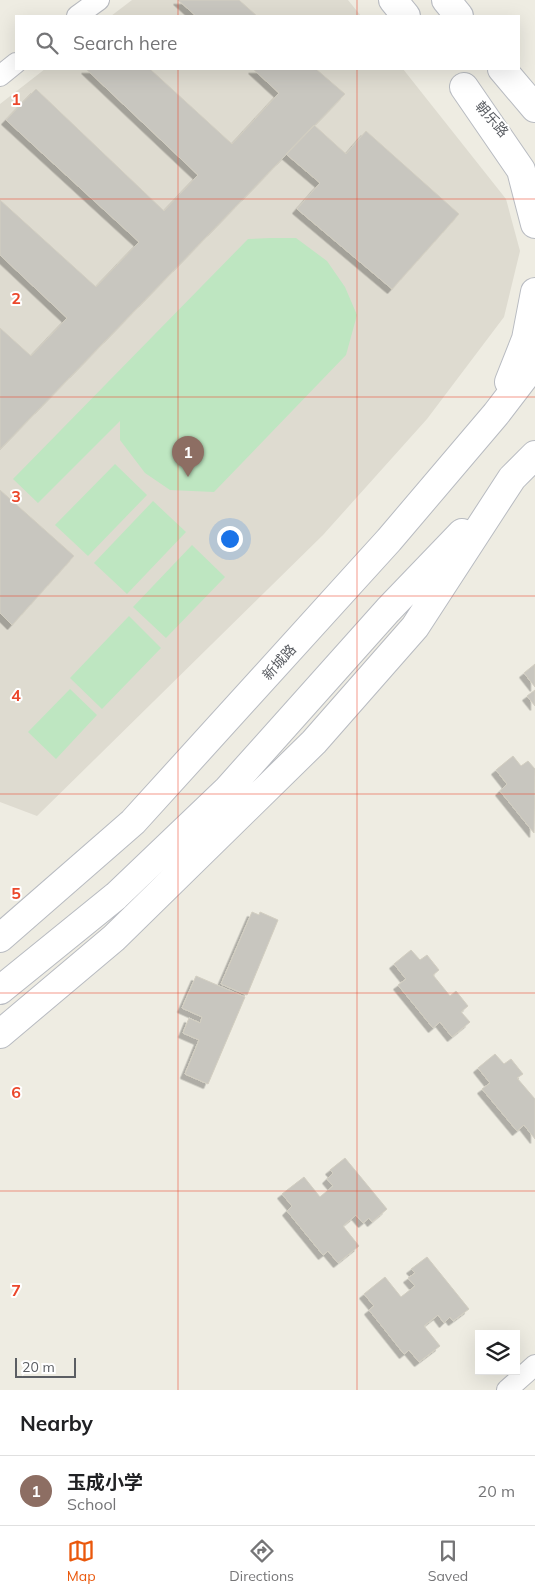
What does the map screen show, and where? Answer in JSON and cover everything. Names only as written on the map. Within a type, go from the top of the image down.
[{"type":"street","points":[[79,15],[99,0]]},
{"type":"street","points":[[393,0],[405,15]]},
{"type":"street","points":[[446,0],[458,15]]},
{"type":"street","points":[[0,76],[15,64]]},
{"type":"street","points":[[503,70],[535,108]]},
{"type":"street","points":[[514,70],[535,86]]},
{"type":"street","points":[[456,78],[521,170],[535,224]]},
{"type":"street","name":"朝乐路","points":[[456,78],[535,168]]},
{"type":"street","points":[[496,414],[526,339],[535,292]]},
{"type":"street","name":"新城路","points":[[0,938],[133,822],[354,580],[496,414],[535,363]]},
{"type":"street","points":[[0,990],[116,896],[228,788],[388,610],[502,491],[535,448]]},
{"type":"street","points":[[0,1034],[114,938],[314,742],[415,627],[512,478],[535,455]]},
{"type":"street","points":[[507,1390],[535,1365]]},
{"type":"shaded area","points":[[132,0],[348,0],[360,15],[112,15]]},
{"type":"shaded area","points":[[44,70],[404,70],[506,199],[520,251],[504,317],[427,419],[323,535],[37,816],[0,802],[0,104]]},
{"type":"green space","points":[[296,238],[327,261],[345,287],[357,315],[346,355],[214,492],[170,490],[145,473],[120,440],[120,421],[38,503],[13,479],[248,239]]},
{"type":"green space","points":[[115,464],[147,495],[88,556],[55,525]]},
{"type":"green space","points":[[153,501],[186,532],[127,594],[94,563]]},
{"type":"green space","points":[[192,545],[225,577],[166,638],[133,607]]},
{"type":"green space","points":[[129,616],[161,648],[102,709],[70,678]]},
{"type":"green space","points":[[70,689],[97,715],[56,759],[28,732]]},
{"type":"building","points":[[178,0],[239,0],[256,15],[195,15]]},
{"type":"building","points":[[87,70],[151,70],[232,144],[279,93],[254,70],[317,70],[345,94],[0,449],[0,328],[31,356],[67,318],[0,255],[0,200],[96,287],[139,242],[6,120],[36,89],[164,211],[198,175]]},
{"type":"building","points":[[314,125],[346,154],[366,131],[459,214],[392,289],[297,209],[320,183],[286,154]]},
{"type":"building","points":[[0,490],[74,556],[12,625],[0,613]]},
{"type":"building","points":[[535,664],[535,687],[524,673]]},
{"type":"building","points":[[535,690],[535,706],[527,696]]},
{"type":"building","points":[[513,756],[521,766],[528,761],[535,769],[534,833],[500,791],[507,784],[496,770]]},
{"type":"building","points":[[252,912],[259,915],[260,912],[278,920],[247,995],[221,984]]},
{"type":"building","points":[[411,950],[420,960],[427,955],[439,970],[433,975],[450,996],[456,991],[468,1006],[461,1012],[470,1022],[452,1037],[440,1022],[433,1028],[398,985],[406,979],[394,964]]},
{"type":"building","points":[[196,976],[245,997],[208,1084],[185,1074],[199,1040],[183,1033],[189,1018],[200,1023],[202,1017],[182,1008]]},
{"type":"building","points":[[495,1054],[504,1064],[511,1059],[523,1074],[517,1078],[535,1099],[535,1139],[524,1125],[517,1131],[482,1089],[490,1083],[478,1068]]},
{"type":"building","points":[[345,1158],[387,1209],[372,1222],[369,1218],[363,1223],[356,1215],[343,1226],[359,1246],[338,1263],[328,1251],[323,1255],[287,1211],[292,1206],[282,1194],[304,1177],[320,1197],[333,1186],[327,1179],[333,1173],[330,1170]]},
{"type":"building","points":[[427,1257],[469,1309],[453,1321],[450,1317],[444,1323],[438,1315],[424,1326],[440,1346],[419,1362],[409,1350],[404,1354],[369,1310],[374,1306],[364,1294],[385,1277],[401,1297],[415,1286],[408,1278],[415,1273],[411,1269]]},
{"type":"place","name":"玉成小学","points":[[188,477]]}]
